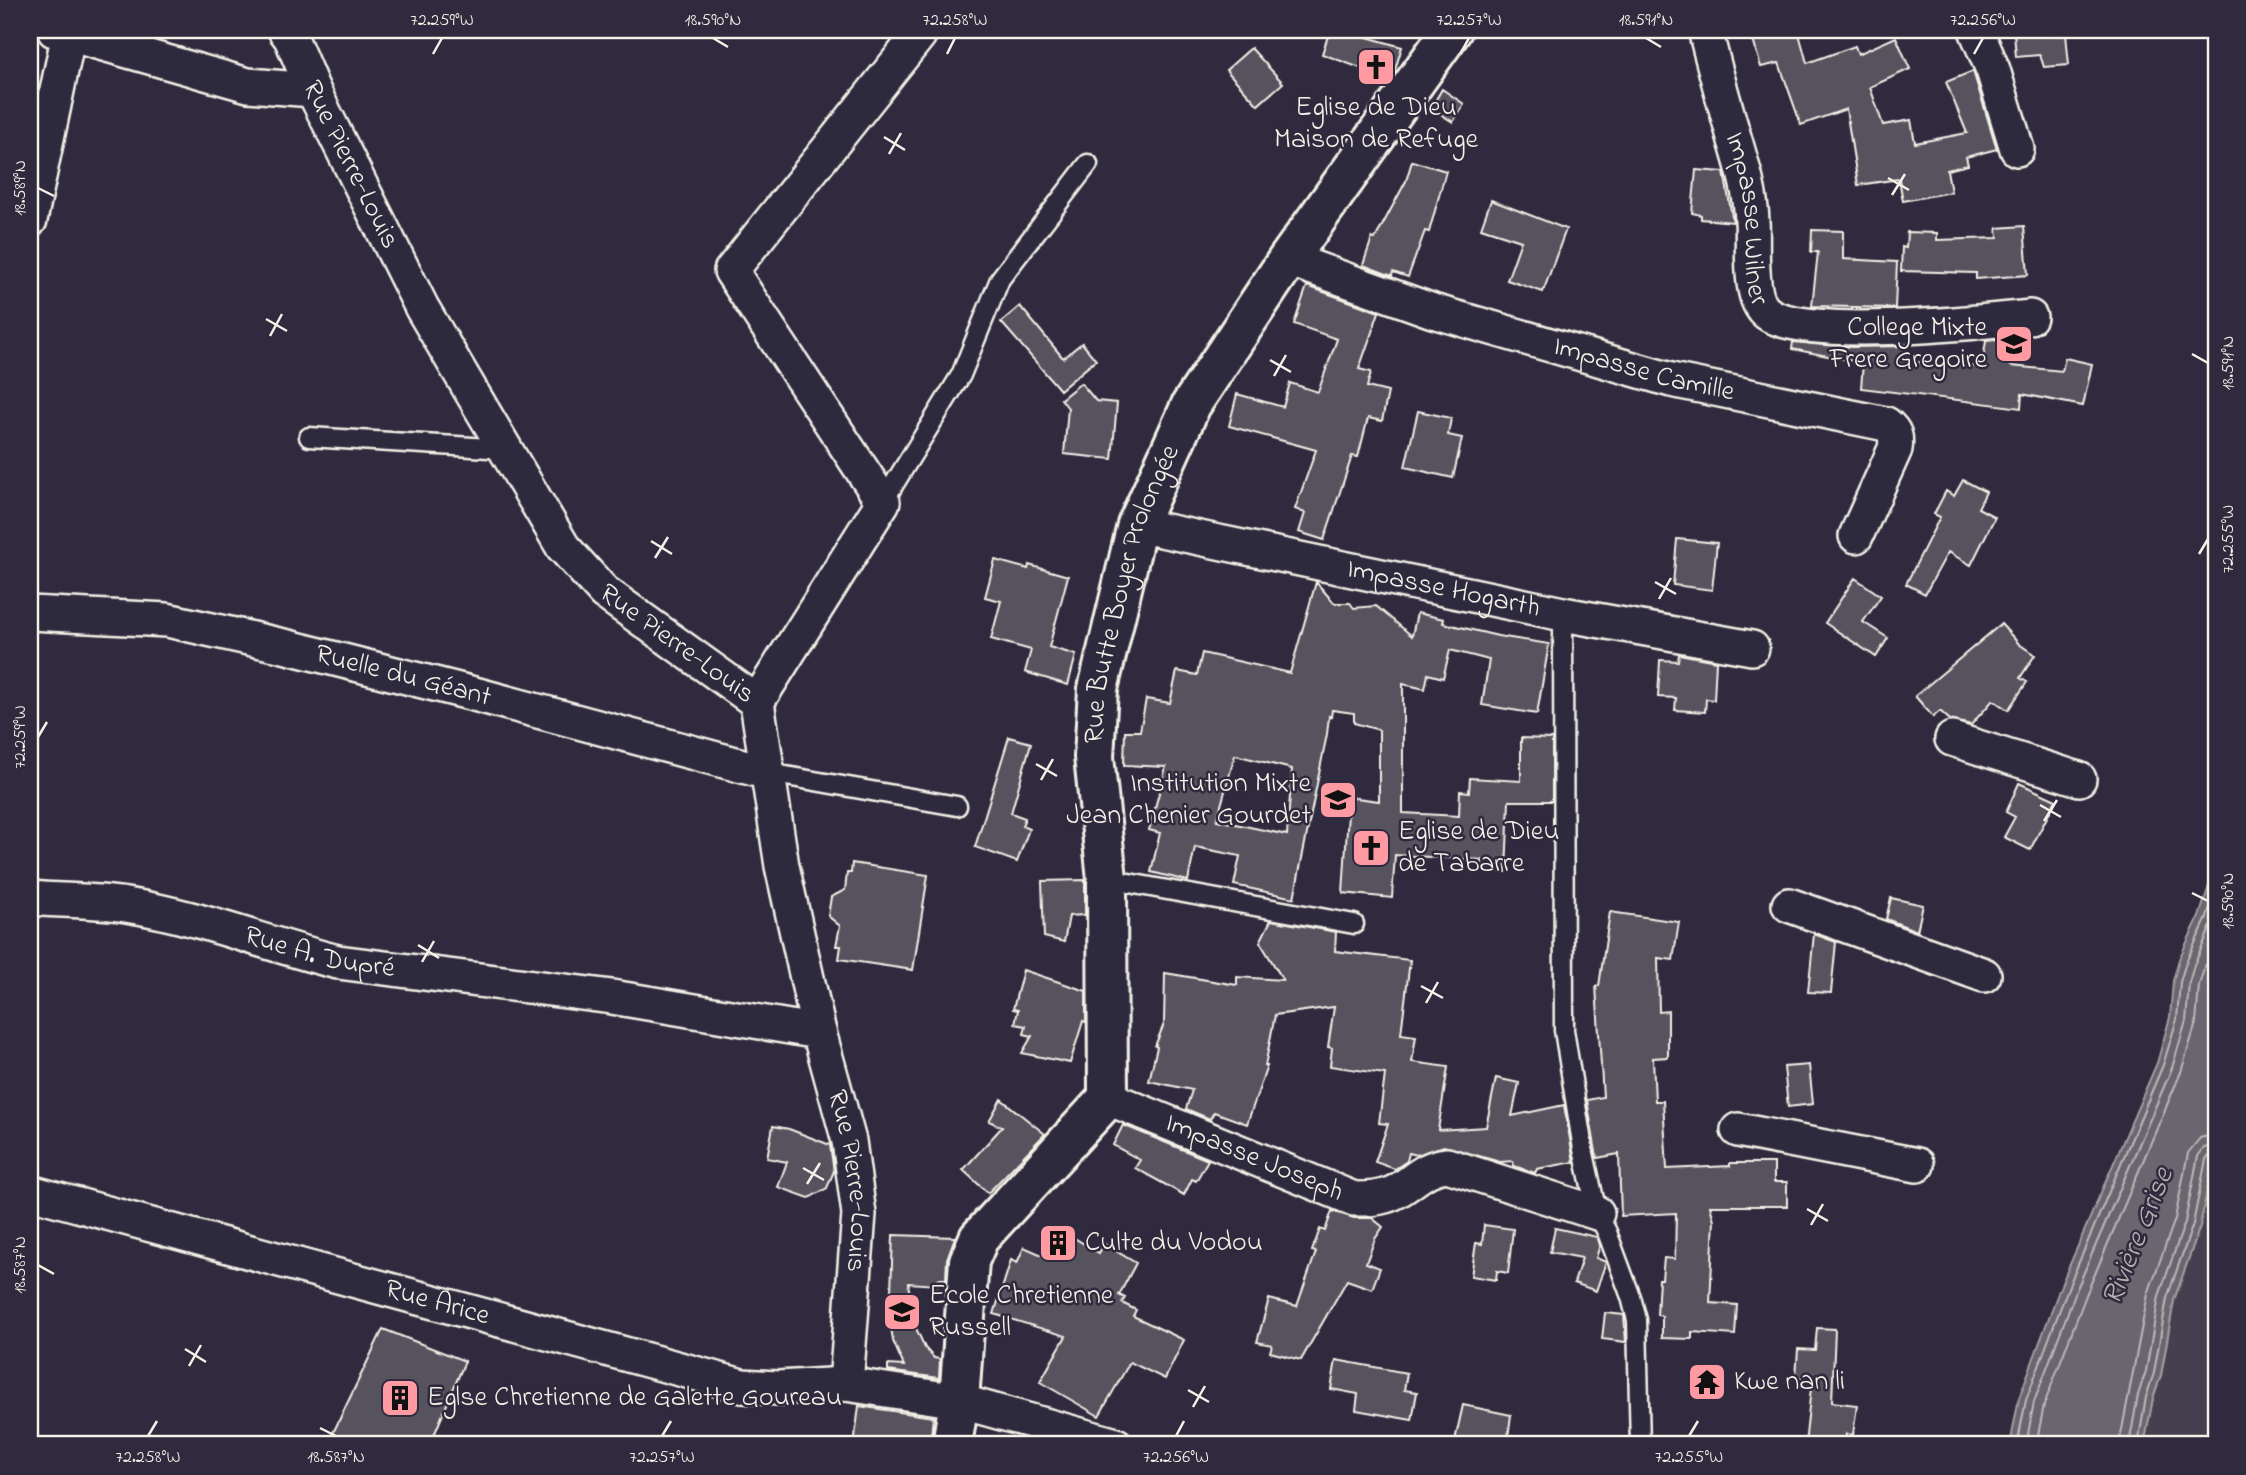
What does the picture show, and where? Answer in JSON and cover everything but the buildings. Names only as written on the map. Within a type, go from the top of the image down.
[{"type":"street","name":"Rue Butte Boyer Prolongée","points":[[1108,1098],[1107,879],[1094,757],[1098,689],[1138,525],[1191,405],[1288,259],[1452,30]]},
{"type":"street","name":"Impasse Wilner","points":[[1705,30],[1745,175],[1752,218],[1753,270],[1759,304],[1767,313],[1784,321],[1849,328],[1956,325],[2030,317]]},
{"type":"street","points":[[1976,30],[1993,70],[2017,149]]},
{"type":"street","points":[[30,219],[61,31],[248,85],[313,90]]},
{"type":"street","name":"Rue Pierre-Louis","points":[[290,32],[313,90],[422,308],[563,547],[604,592],[757,702],[782,866],[819,1032],[849,1141],[859,1214],[846,1384]]},
{"type":"street","points":[[757,702],[883,502],[731,271],[919,35]]},
{"type":"street","name":"Impasse Camille","points":[[1288,259],[1433,311],[1671,380],[1885,424],[1893,430],[1897,439],[1895,449],[1856,536]]},
{"type":"street","name":"Impasse Hogarth","points":[[1138,525],[1563,614],[1752,648]]},
{"type":"street","name":"Ruelle du Géant","points":[[30,613],[167,620],[284,646],[478,695],[769,774]]},
{"type":"street","points":[[1952,739],[2079,779]]},
{"type":"street","name":"Rue A. Dupré","points":[[30,898],[136,907],[181,916],[338,962],[612,997],[819,1032]]},
{"type":"street","points":[[1789,905],[1984,975]]},
{"type":"street","points":[[952,1445],[959,1401],[970,1261],[974,1248],[979,1238],[1108,1098]]},
{"type":"street","name":"Impasse Joseph","points":[[1108,1098],[1354,1199],[1377,1198],[1393,1193],[1426,1170],[1447,1166],[1597,1213]]},
{"type":"street","points":[[1738,1130],[1917,1165]]},
{"type":"street","name":"Rue Arice","points":[[30,1192],[742,1386],[778,1388],[846,1384]]},
{"type":"street","points":[[846,1384],[959,1401],[1116,1445]]},
{"type":"lane","points":[[883,502],[961,374],[1000,279],[1088,164]]},
{"type":"lane","points":[[309,437],[505,449]]},
{"type":"lane","points":[[1563,614],[1564,1030],[1583,1149],[1597,1213],[1612,1245],[1637,1320],[1640,1445]]},
{"type":"lane","points":[[769,774],[957,806]]},
{"type":"lane","points":[[1107,879],[1354,924]]},
{"type":"shaded area","points":[[2216,1144],[2216,1445],[2144,1445],[2153,1398],[2161,1375],[2174,1300],[2200,1226]]},
{"type":"water","name":"Rivière Grise","points":[[2216,864],[2216,1144],[2200,1226],[2174,1300],[2161,1375],[2153,1398],[2144,1445],[2010,1445],[2019,1398],[2061,1285],[2157,1063],[2170,1017],[2173,981],[2179,959],[2199,917]]},
{"type":"place","name":"Eglise de Dieu Maison de Refuge","points":[[1376,67]]},
{"type":"place","name":"College Mixte Frere Gregoire","points":[[2014,344]]},
{"type":"place","name":"Institution Mixte Jean Chenier Gourdet","points":[[1338,800]]},
{"type":"place","name":"Eglise de Dieu de Tabarre","points":[[1371,848]]},
{"type":"place","name":"Culte du Vodou","points":[[1058,1243]]},
{"type":"place","name":"Ecole Chretienne Russell","points":[[902,1312]]},
{"type":"place","name":"Kwe nan li","points":[[1707,1382]]},
{"type":"place","name":"Eglse Chretienne de Galette Goureau","points":[[400,1398]]}]
